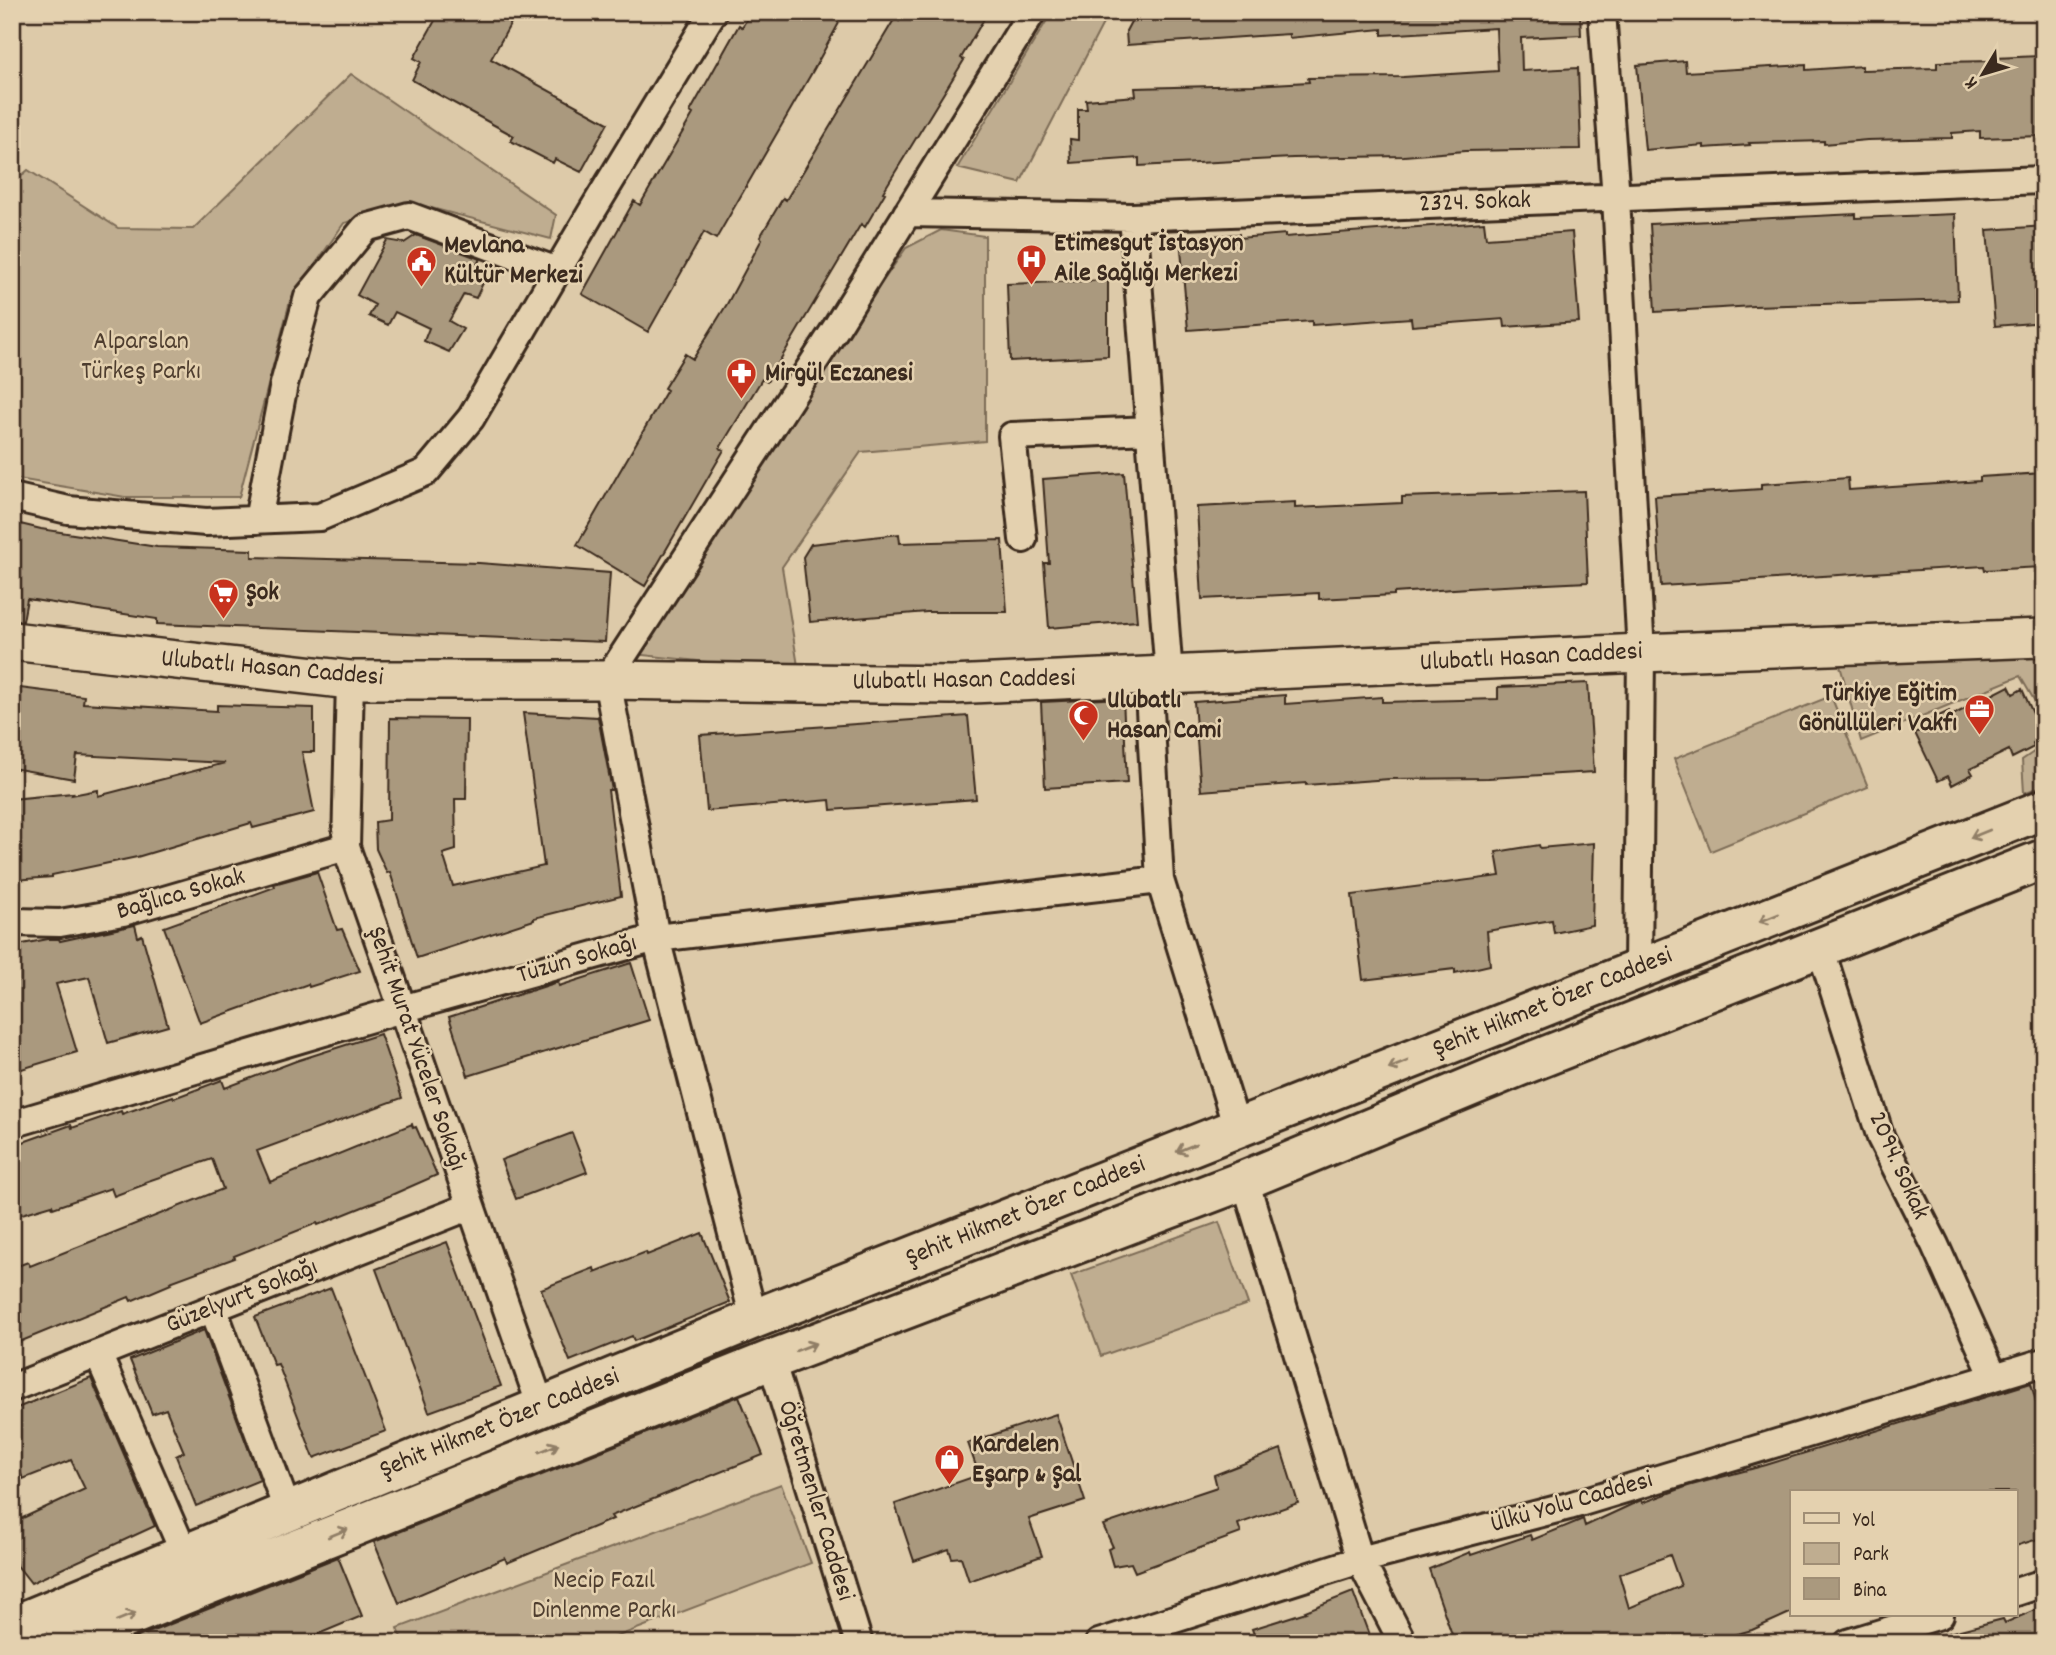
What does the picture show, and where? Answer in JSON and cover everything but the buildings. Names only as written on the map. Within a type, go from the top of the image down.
[{"type":"main road","name":"Şehit Hikmet Özer Caddesi","points":[[12,1626],[754,1319],[2044,809]]},
{"type":"main road","name":"Şehit Hikmet Özer Caddesi","points":[[63,1643],[771,1360],[1245,1180],[1518,1067],[2044,859]]},
{"type":"main road","points":[[754,1319],[771,1360]]},
{"type":"street","points":[[12,497],[68,510],[206,522],[320,517],[426,472],[471,418],[713,12]]},
{"type":"street","points":[[754,1319],[656,938],[607,680],[836,328],[1032,12]]},
{"type":"street","points":[[1602,12],[1616,198],[1641,653],[1637,970]]},
{"type":"street","name":"2324. Sokak","points":[[907,213],[1133,217],[2044,180]]},
{"type":"street","points":[[258,520],[284,384],[308,297],[366,228],[409,216],[557,271]]},
{"type":"street","points":[[1133,217],[1150,430],[1158,675],[1160,880],[1237,1128]]},
{"type":"street","points":[[1023,539],[1012,436],[1150,430]]},
{"type":"street","name":"Ulubatlı Hasan Caddesi","points":[[12,641],[350,680],[607,680],[951,685],[1641,653],[2044,638]]},
{"type":"street","name":"Şehit Murat Yüceler Sokağı","points":[[350,680],[346,847],[541,1408]]},
{"type":"street","name":"Bağlıca Sokak","points":[[12,922],[60,923],[123,912],[346,847]]},
{"type":"street","name":"Tüzün Sokağı","points":[[12,1124],[402,1009],[656,938],[1160,880]]},
{"type":"street","name":"2094. Sokak","points":[[1820,947],[1881,1138],[1935,1245],[1994,1377]]},
{"type":"street","points":[[1245,1180],[1360,1560],[1403,1643]]},
{"type":"street","name":"Güzelyurt Sokağı","points":[[12,1388],[471,1206]]},
{"type":"street","points":[[213,1308],[288,1512]]},
{"type":"street","points":[[98,1354],[185,1555]]},
{"type":"street","name":"Öğretmenler Caddesi","points":[[771,1360],[859,1643]]},
{"type":"street","name":"Ülkü Yolu Caddesi","points":[[1099,1643],[1360,1560],[1569,1506],[2044,1362]]},
{"type":"street","points":[[2018,1591],[2044,1583]]},
{"type":"street","points":[[1848,1643],[1937,1616]]},
{"type":"green space","points":[[1052,12],[1109,12],[1020,183],[957,168]]},
{"type":"green space","name":"Alparslan Türkeş Parkı","points":[[351,74],[556,215],[551,239],[416,204],[344,223],[290,301],[239,497],[125,497],[12,478],[12,184],[28,170],[118,228],[193,229]]},
{"type":"green space","points":[[941,230],[985,236],[985,441],[861,452],[782,567],[799,672],[624,653],[906,248]]},
{"type":"green space","points":[[2044,655],[2044,717],[2020,676],[1861,741],[1839,662],[1987,659]]},
{"type":"green space","points":[[1831,696],[1868,787],[1711,851],[1674,759]]},
{"type":"green space","points":[[2044,745],[2044,785],[2024,793],[2022,760]]},
{"type":"green space","points":[[1219,1222],[1248,1304],[1101,1356],[1071,1275]]},
{"type":"green space","name":"Necip Fazıl Dinlenme Parkı","points":[[781,1484],[811,1563],[600,1643],[403,1643],[398,1628]]},
{"type":"place","name":"Etimesgut İstasyon Aile Sağlığı Merkezi","points":[[1031,286]]},
{"type":"place","name":"Mevlana Kültür Merkezi","points":[[421,288]]},
{"type":"place","name":"Mirgül Eczanesi","points":[[742,401]]},
{"type":"place","name":"Şok","points":[[223,620]]},
{"type":"place","name":"Türkiye Eğitim Gönüllüleri Vakfı","points":[[1980,736]]},
{"type":"place","name":"Ulubatlı Hasan Cami","points":[[1084,743]]},
{"type":"place","name":"Kardelen Eşarp & Şal","points":[[949,1487]]}]
